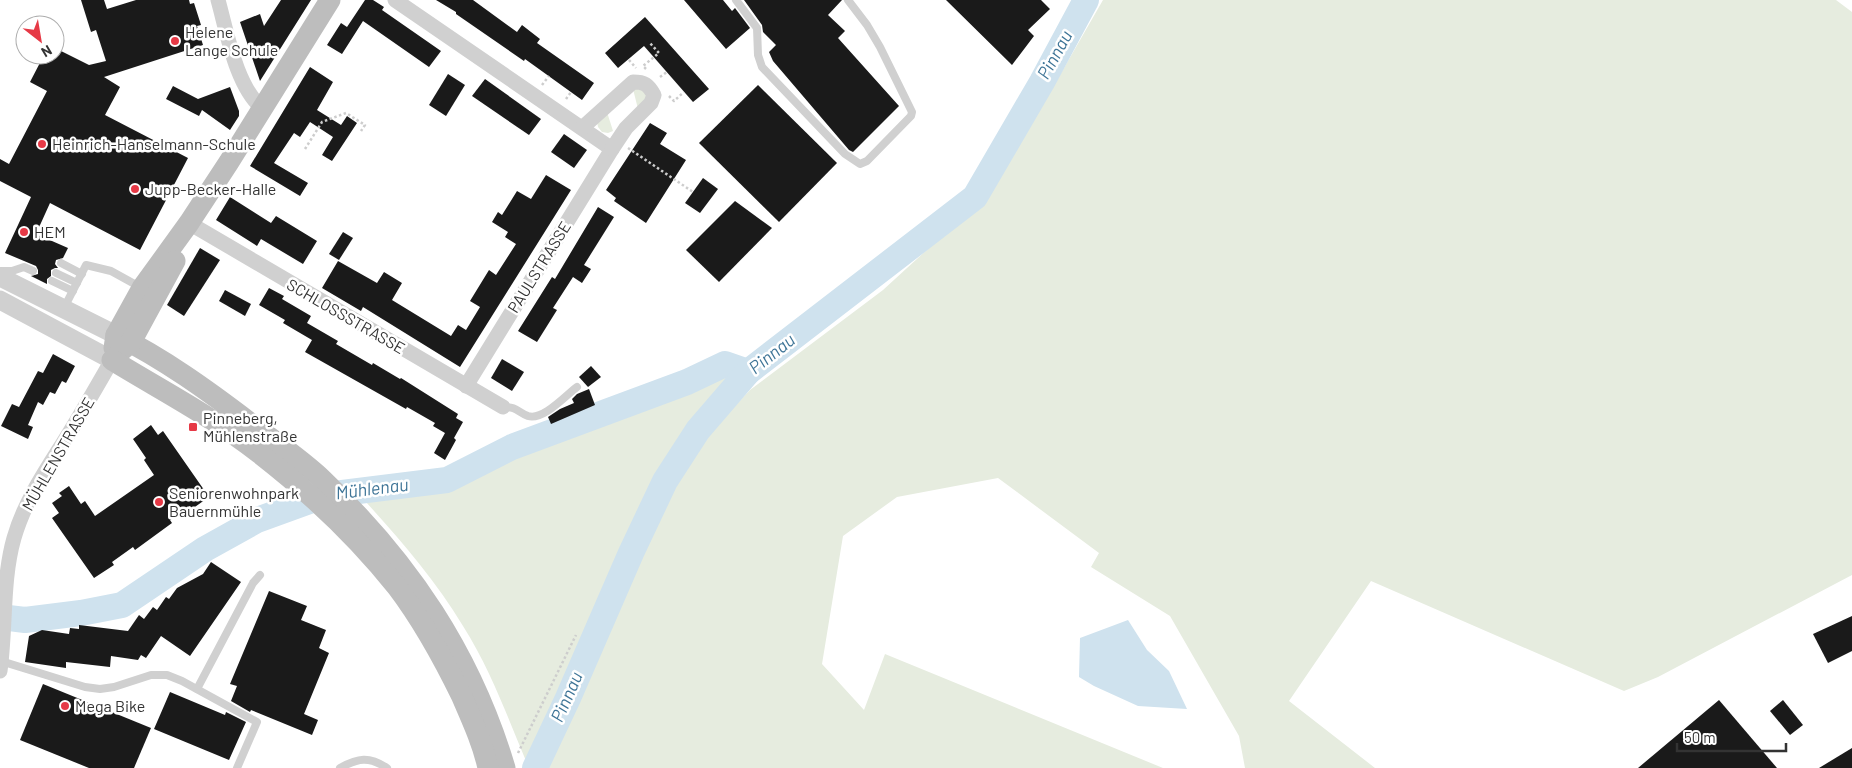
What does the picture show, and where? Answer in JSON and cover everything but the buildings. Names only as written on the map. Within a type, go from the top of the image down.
[{"type":"main road","name":"MÜHLENSTRASSE","points":[[124,338],[142,288],[188,223],[263,109],[330,0]]},
{"type":"main road","name":"MÜHLENSTRASSE","points":[[112,360],[124,338],[175,261],[188,223]]},
{"type":"main road","points":[[124,338],[160,359],[225,404],[297,472],[397,587],[431,638],[450,673],[470,715],[488,768]]},
{"type":"main road","points":[[112,360],[258,452],[297,472],[322,479],[369,526],[406,572],[442,624],[466,667],[510,764]]},
{"type":"street","points":[[218,0],[239,73],[250,96],[263,109]]},
{"type":"street","points":[[395,0],[582,128],[614,145]]},
{"type":"street","name":"PAULSTRASSE","points":[[466,386],[614,145],[626,128],[651,103],[654,94],[650,87],[643,82],[633,82],[582,128]]},
{"type":"street","name":"SCHLOSSSTRASSE","points":[[188,223],[503,408]]},
{"type":"street","points":[[0,277],[69,299],[124,338]]},
{"type":"street","points":[[0,300],[112,360]]},
{"type":"street","name":"MÜHLENSTRASSE","points":[[1,666],[8,568],[12,546],[22,514],[36,486],[112,360]]},
{"type":"lane","points":[[736,0],[757,28],[758,55],[762,67],[845,154],[860,164],[866,162],[911,116],[912,112],[880,47],[867,25],[848,0]]},
{"type":"lane","points":[[60,263],[82,274]]},
{"type":"lane","points":[[52,281],[69,299],[86,265],[111,271],[142,288]]},
{"type":"lane","points":[[0,272],[24,267],[33,271]]},
{"type":"lane","points":[[56,273],[77,283]]},
{"type":"lane","points":[[503,408],[514,407],[530,417],[540,416],[578,387]]},
{"type":"lane","points":[[197,689],[253,583],[260,575]]},
{"type":"lane","points":[[1,666],[100,689],[114,687],[151,675],[167,675],[257,722],[237,768]]},
{"type":"lane","points":[[340,768],[366,759],[377,761],[387,768]]},
{"type":"path","points":[[656,81],[667,72]]},
{"type":"path","points":[[305,149],[321,121],[346,113],[365,125],[361,131]]},
{"type":"path","points":[[614,145],[693,192]]},
{"type":"path","points":[[510,764],[576,635]]},
{"type":"shaded area","points":[[1103,0],[1836,0],[1852,12],[1852,575],[1658,677],[1624,691],[1371,581],[1289,701],[1375,768],[1245,768],[1239,736],[1170,616],[1091,567],[1099,553],[998,478],[897,497],[843,536],[822,664],[864,710],[885,654],[1163,768],[529,768],[491,678],[463,626],[426,573],[399,539],[356,491],[447,480],[512,447],[687,382],[725,364],[748,372],[698,430],[668,477],[750,390],[883,290],[966,214],[1041,108]]},
{"type":"shaded area","points":[[640,88],[647,94],[646,99],[638,109],[633,89]]},
{"type":"shaded area","points":[[607,112],[613,131],[608,133],[602,132],[597,122]]},
{"type":"water","points":[[1128,620],[1147,650],[1169,671],[1187,709],[1138,706],[1079,677],[1080,638]]},
{"type":"waterway","name":"Pinnau","points":[[535,768],[665,481],[698,430],[748,372],[975,197],[1042,82],[1086,0]]},
{"type":"waterway","name":"Mühlenau","points":[[0,617],[25,620],[81,613],[122,605],[205,549],[257,520],[326,495],[447,480],[512,447],[687,382],[725,364],[748,372]]},
{"type":"place","name":"Helene Lange Schule","points":[[175,41]]},
{"type":"place","name":"Heinrich-Hanselmann-Schule","points":[[42,144]]},
{"type":"place","name":"Jupp-Becker-Halle","points":[[135,189]]},
{"type":"place","name":"HEM","points":[[24,232]]},
{"type":"place","name":"Pinneberg, Mühlenstraße","points":[[193,427]]},
{"type":"place","name":"Seniorenwohnpark Bauernmühle","points":[[159,502]]},
{"type":"place","name":"Mega Bike","points":[[65,706]]}]
